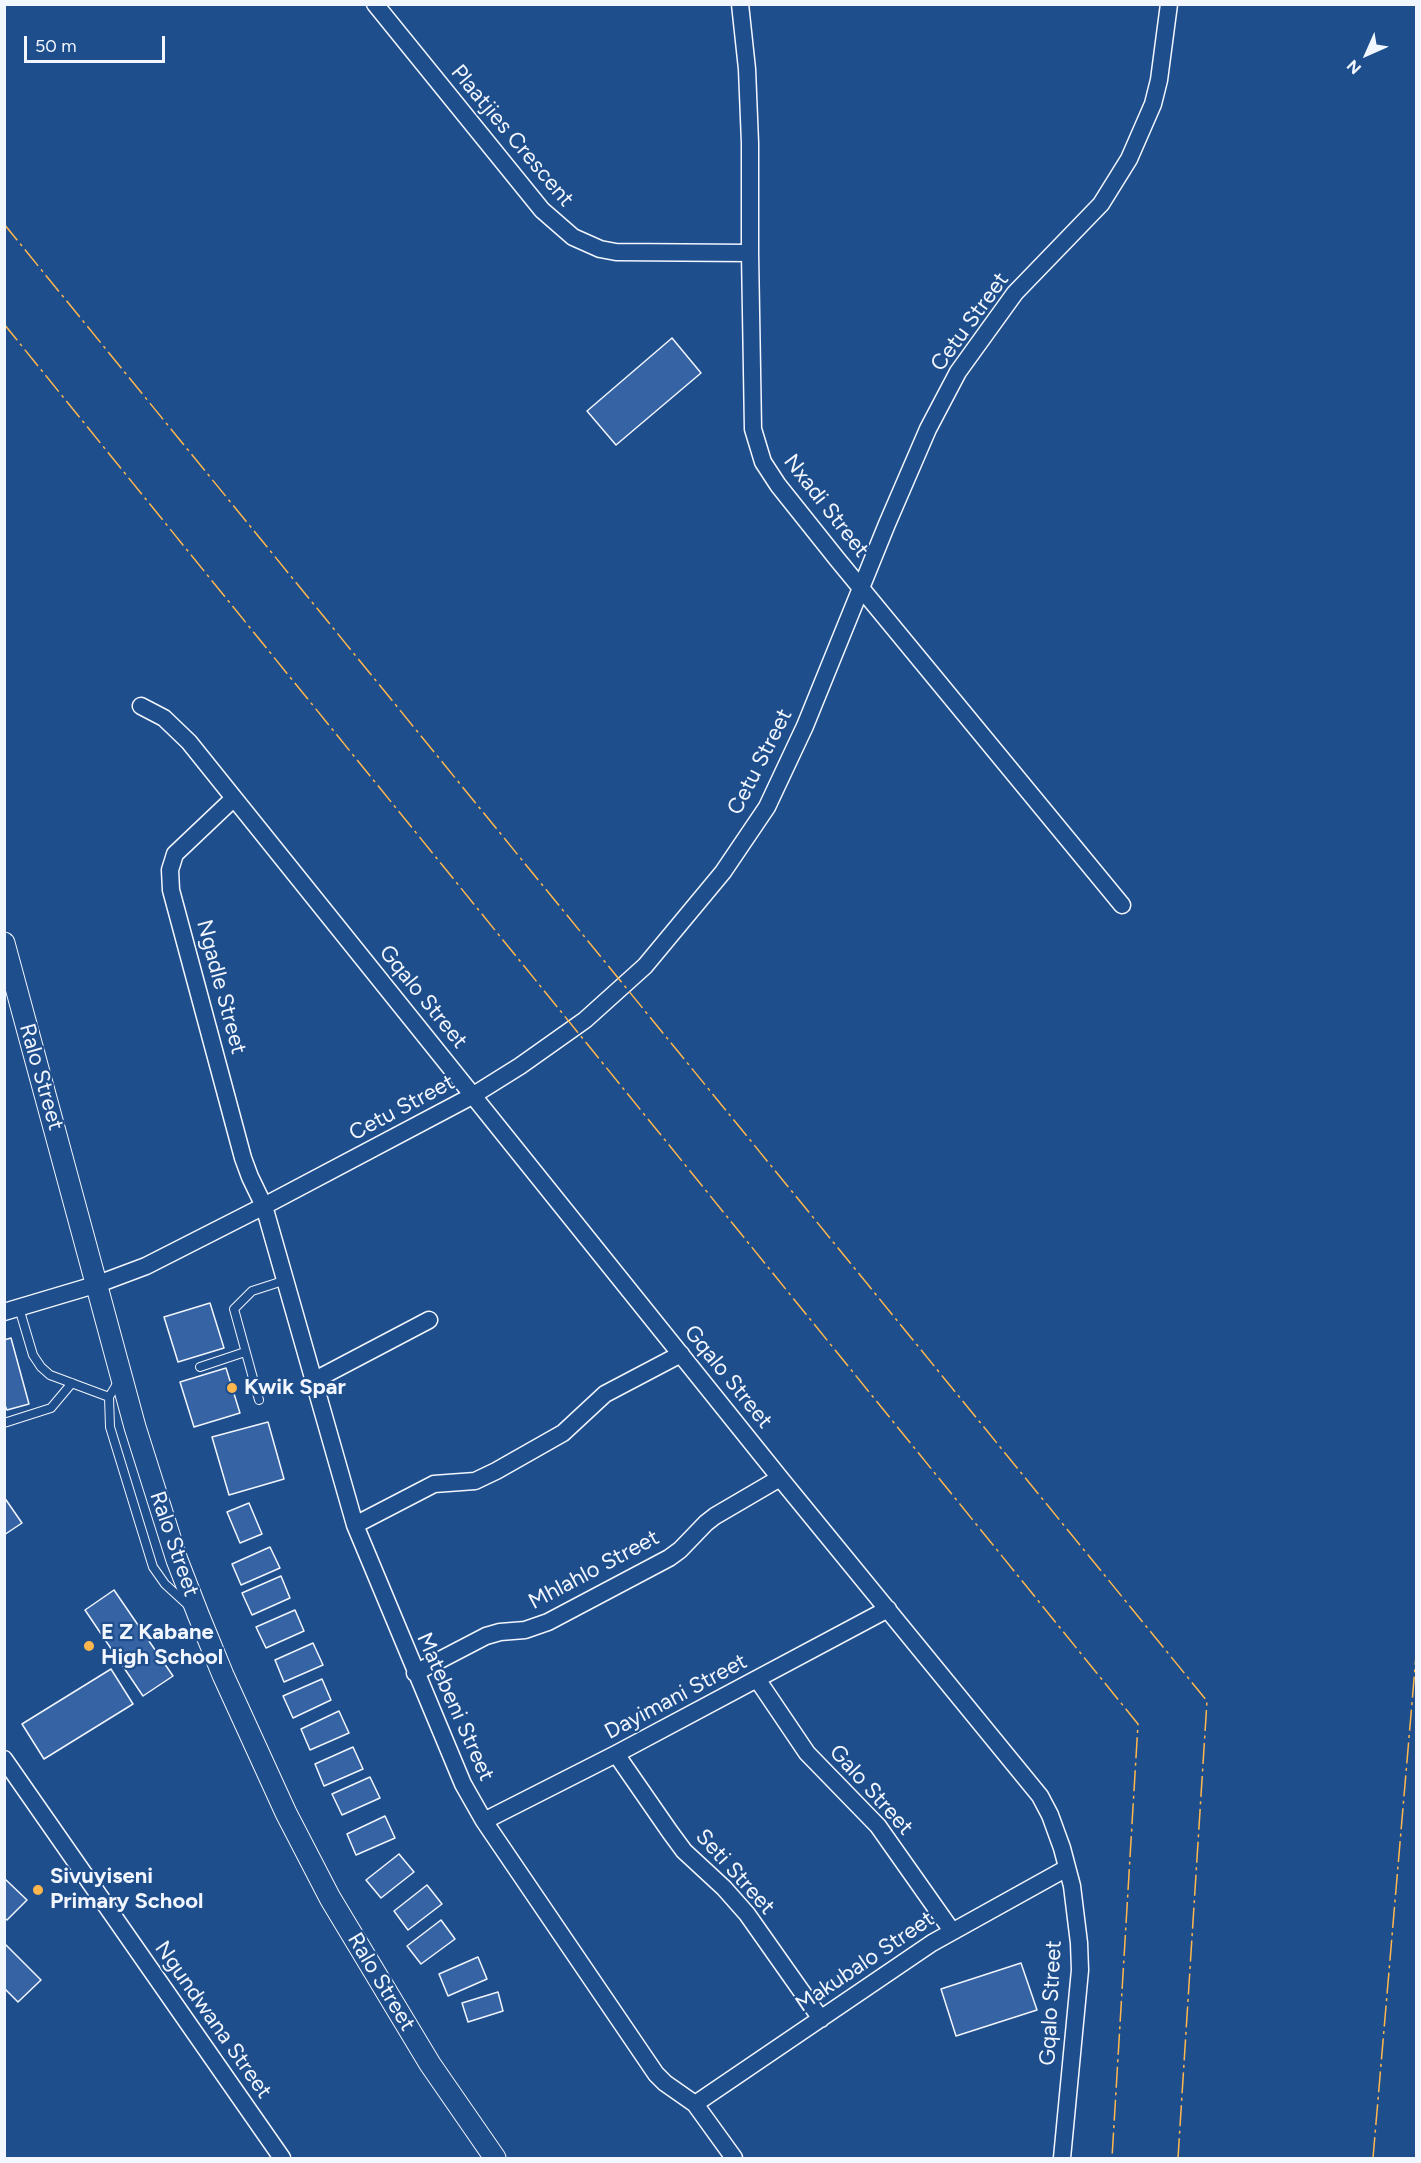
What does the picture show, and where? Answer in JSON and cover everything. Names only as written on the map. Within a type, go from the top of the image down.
[{"type":"street","name":"Plaatjies Crescent","points":[[375,4],[542,210],[573,237],[600,249],[616,252],[750,253]]},
{"type":"street","name":"Nxadi Street","points":[[740,4],[747,69],[750,135],[753,429],[763,462],[774,479],[861,587],[1122,905]]},
{"type":"street","name":"Cetu Street","points":[[12,1310],[98,1284],[146,1266],[472,1096],[499,1081],[551,1045],[616,994],[645,966],[723,872],[767,807],[805,726],[928,429],[958,372],[1015,293],[1101,204],[1129,159],[1153,104],[1159,80],[1169,4]]},
{"type":"street","name":"Gqalo Street","points":[[141,706],[164,718],[179,731],[780,1478],[1040,1796],[1057,1831],[1075,1906],[1080,1970],[1062,2158]]},
{"type":"street","name":"Ngadle Street","points":[[233,799],[175,854],[170,878],[171,890],[243,1158],[264,1206]]},
{"type":"street","name":"Ralo Street","points":[[4,943],[135,1426],[174,1549],[198,1614],[223,1675],[286,1813],[330,1898],[430,2064],[495,2158]]},
{"type":"street","name":"Matebeni Street","points":[[264,1206],[355,1525],[463,1784],[484,1821],[656,2074],[695,2104],[734,2158]]},
{"type":"street","points":[[315,1380],[429,1320]]},
{"type":"street","points":[[355,1525],[434,1484],[464,1483],[482,1478],[563,1433],[605,1394],[681,1354]]},
{"type":"street","name":"Mhlahlo Street","points":[[415,1673],[486,1636],[548,1622],[669,1558],[710,1519],[780,1478]]},
{"type":"street","name":"Dayimani Street","points":[[484,1821],[616,1754],[888,1609]]},
{"type":"street","name":"Galo Street","points":[[757,1679],[807,1753],[878,1826],[952,1931]]},
{"type":"street","name":"Seti Street","points":[[616,1754],[684,1851],[724,1888],[747,1914],[821,2019]]},
{"type":"street","name":"Ngundwana Street","points":[[4,1759],[282,2158]]},
{"type":"street","name":"Makubalo Street","points":[[695,2104],[952,1931],[1066,1868]]},
{"type":"lane","points":[[259,1400],[234,1313],[236,1306],[252,1291],[286,1280]]},
{"type":"lane","points":[[12,1310],[33,1355],[50,1375],[109,1396]]},
{"type":"lane","points":[[200,1367],[245,1352]]},
{"type":"lane","points":[[122,1376],[109,1396],[110,1427],[153,1566],[165,1584],[198,1614]]},
{"type":"lane","points":[[4,1423],[51,1408],[72,1383]]},
{"type":"building","points":[[672,338],[701,373],[616,445],[587,411]]},
{"type":"building","points":[[210,1303],[224,1348],[178,1362],[164,1317]]},
{"type":"building","points":[[11,1338],[29,1404],[7,1410],[4,1403],[4,1340]]},
{"type":"building","points":[[226,1368],[240,1413],[194,1427],[180,1382]]},
{"type":"building","points":[[268,1422],[284,1479],[229,1495],[212,1437]]},
{"type":"building","points":[[4,1497],[22,1523],[4,1535]]},
{"type":"building","points":[[249,1503],[262,1534],[240,1543],[227,1512]]},
{"type":"building","points":[[270,1547],[280,1568],[241,1585],[232,1564]]},
{"type":"building","points":[[281,1576],[290,1598],[252,1615],[242,1593]]},
{"type":"building","points":[[114,1590],[173,1676],[143,1696],[85,1610]]},
{"type":"building","points":[[295,1610],[304,1631],[266,1648],[256,1627]]},
{"type":"building","points":[[313,1643],[323,1665],[284,1682],[275,1660]]},
{"type":"building","points":[[111,1669],[133,1704],[44,1759],[22,1724]]},
{"type":"building","points":[[322,1679],[331,1700],[293,1718],[283,1696]]},
{"type":"building","points":[[339,1711],[349,1733],[310,1750],[301,1729]]},
{"type":"building","points":[[353,1747],[363,1769],[324,1786],[315,1764]]},
{"type":"building","points":[[370,1777],[380,1798],[342,1815],[332,1794]]},
{"type":"building","points":[[385,1816],[395,1838],[356,1855],[347,1834]]},
{"type":"building","points":[[399,1854],[414,1872],[381,1898],[366,1880]]},
{"type":"building","points":[[4,1878],[27,1900],[7,1920],[4,1918]]},
{"type":"building","points":[[427,1885],[442,1904],[408,1930],[394,1911]]},
{"type":"building","points":[[441,1920],[455,1939],[421,1964],[407,1946]]},
{"type":"building","points":[[4,1943],[41,1980],[18,2002],[4,1988]]},
{"type":"building","points":[[478,1957],[487,1979],[448,1996],[439,1974]]},
{"type":"building","points":[[1021,1963],[1037,2010],[956,2036],[941,1989]]},
{"type":"building","points":[[498,1992],[503,2011],[468,2022],[462,2003]]},
{"type":"power","points":[[4,224],[1207,1701],[1178,2158]]},
{"type":"power","points":[[4,324],[1138,1724],[1112,2158]]},
{"type":"power","points":[[1373,2158],[1416,1656]]},
{"type":"place","name":"Kwik Spar","points":[[232,1388]]},
{"type":"place","name":"E Z Kabane High School","points":[[89,1646]]},
{"type":"place","name":"Sivuyiseni Primary School","points":[[38,1890]]}]
